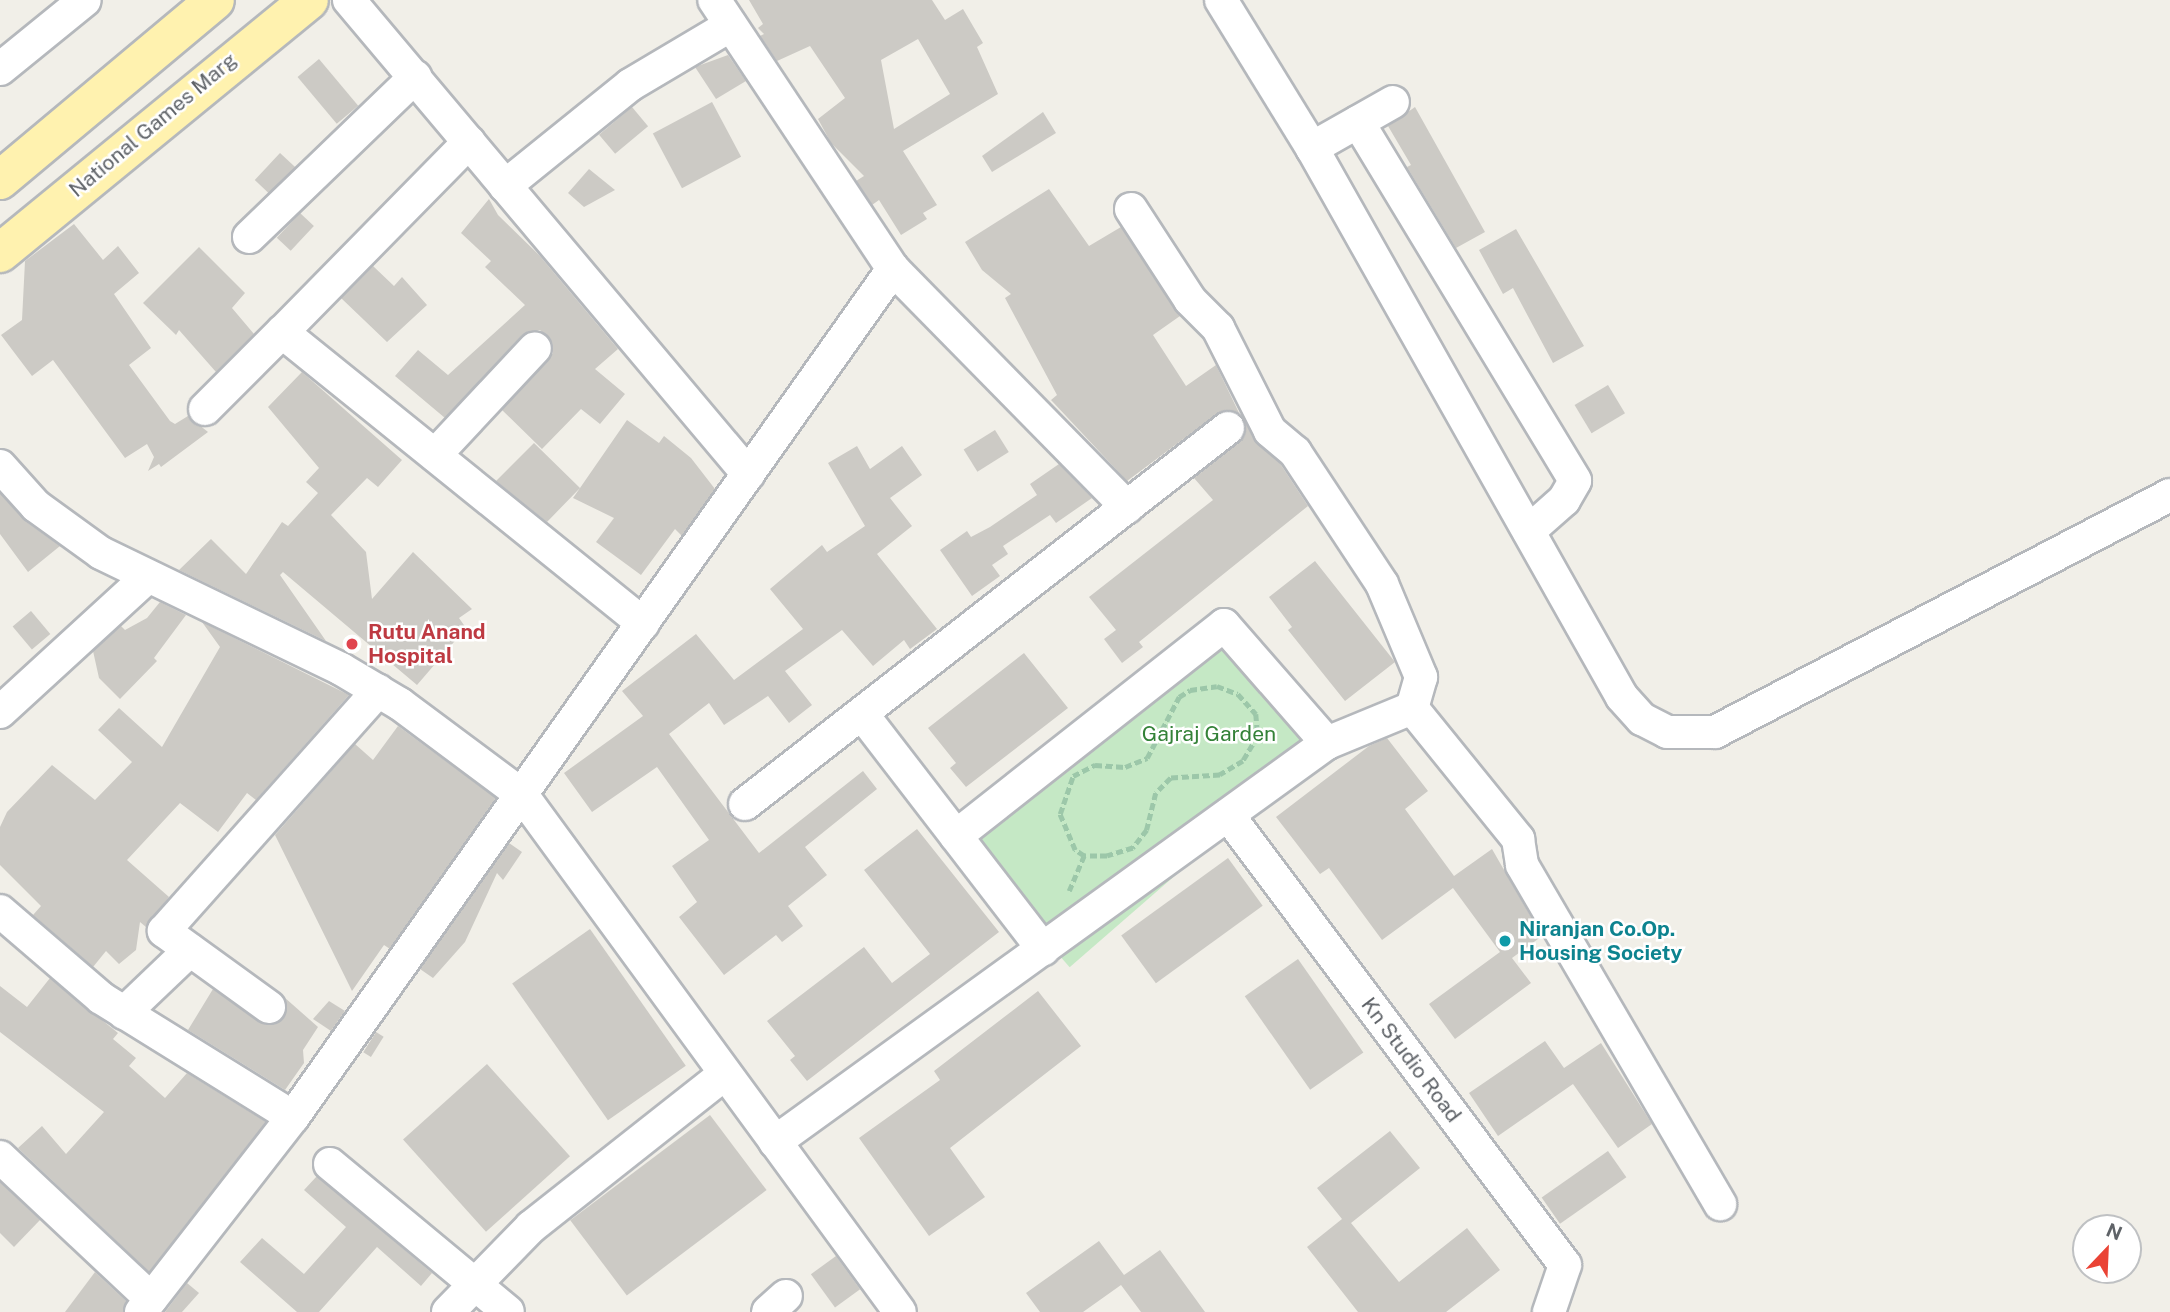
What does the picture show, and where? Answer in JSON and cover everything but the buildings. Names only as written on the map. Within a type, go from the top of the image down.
[{"type":"main road","points":[[0,180],[215,0]]},
{"type":"main road","name":"National Games Marg","points":[[0,253],[309,0]]},
{"type":"street","points":[[0,69],[85,0]]},
{"type":"street","points":[[349,0],[748,474]]},
{"type":"street","points":[[1221,0],[1312,148],[1622,697],[1642,719],[1667,732],[1690,735],[1715,732],[2170,495]]},
{"type":"street","points":[[505,186],[722,12],[892,269],[1127,507]]},
{"type":"street","points":[[249,237],[415,77]]},
{"type":"street","points":[[1312,148],[1393,102]]},
{"type":"street","points":[[1358,122],[1575,481],[1564,500],[1529,531]]},
{"type":"street","points":[[205,409],[469,142]]},
{"type":"street","points":[[1131,209],[1190,300],[1218,328],[1270,431],[1295,452],[1382,584],[1420,677],[1412,708]]},
{"type":"street","points":[[0,1157],[146,1306],[293,1117],[892,269]]},
{"type":"street","points":[[282,332],[643,623]]},
{"type":"street","points":[[435,455],[535,348]]},
{"type":"street","points":[[745,804],[1228,428]]},
{"type":"street","points":[[3,475],[67,531],[146,578],[341,668],[378,691],[522,795],[900,1312]]},
{"type":"street","points":[[0,712],[146,578]]},
{"type":"street","points":[[956,836],[1224,625],[1327,743]]},
{"type":"street","points":[[269,1007],[164,930],[378,691]]},
{"type":"street","points":[[775,1142],[1327,743],[1412,708]]},
{"type":"street","points":[[1412,708],[1518,839],[1522,865],[1720,1204]]},
{"type":"street","points":[[862,714],[1043,949]]},
{"type":"street","name":"Kn Studio Road","points":[[1228,814],[1565,1265],[1549,1312]]},
{"type":"street","points":[[0,911],[124,1013],[293,1117]]},
{"type":"street","points":[[124,1013],[190,950]]},
{"type":"street","points":[[448,1312],[531,1227],[725,1074]]},
{"type":"street","points":[[330,1164],[508,1312]]},
{"type":"path","points":[[1229,689],[1249,703],[1260,726],[1254,748],[1243,761],[1220,775],[1171,778],[1156,793],[1143,840],[1119,854],[1084,856],[1069,839],[1060,814],[1073,776],[1095,765],[1125,767],[1147,758],[1156,748],[1171,707],[1190,690],[1229,689]]},
{"type":"green space","name":"Gajraj Garden","points":[[1224,625],[1327,743],[1070,967],[967,849]]},
{"type":"place","name":"Rutu Anand Hospital","points":[[352,644]]},
{"type":"place","name":"Niranjan Co.Op. Housing Society","points":[[1505,941]]}]
